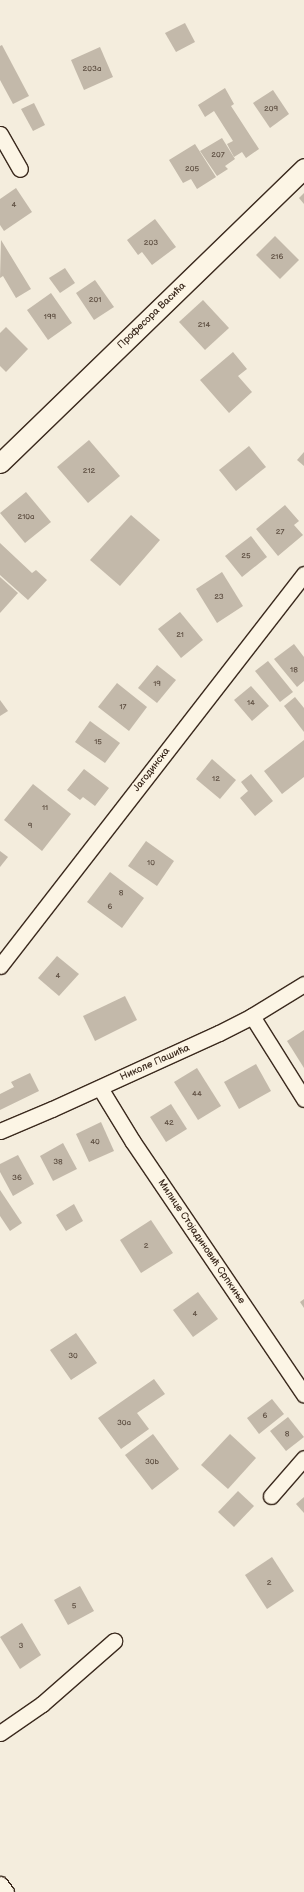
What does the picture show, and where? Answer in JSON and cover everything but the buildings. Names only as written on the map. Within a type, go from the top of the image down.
[{"type":"street","points":[[0,134],[20,169]]},
{"type":"street","name":"Професора Васића","points":[[0,463],[304,168]]},
{"type":"street","name":"Јагодинска","points":[[0,966],[304,574]]},
{"type":"street","name":"Николе Пашића","points":[[0,1131],[177,1053],[252,1016],[304,984]]},
{"type":"street","points":[[252,1016],[304,1099]]},
{"type":"street","name":"Милице Стојадиновић Српкиње","points":[[100,1088],[133,1142],[304,1395]]},
{"type":"street","points":[[271,1496],[304,1458]]},
{"type":"street","points":[[0,1733],[42,1704],[114,1641]]},
{"type":"street","points":[[0,1884],[6,1892]]}]
